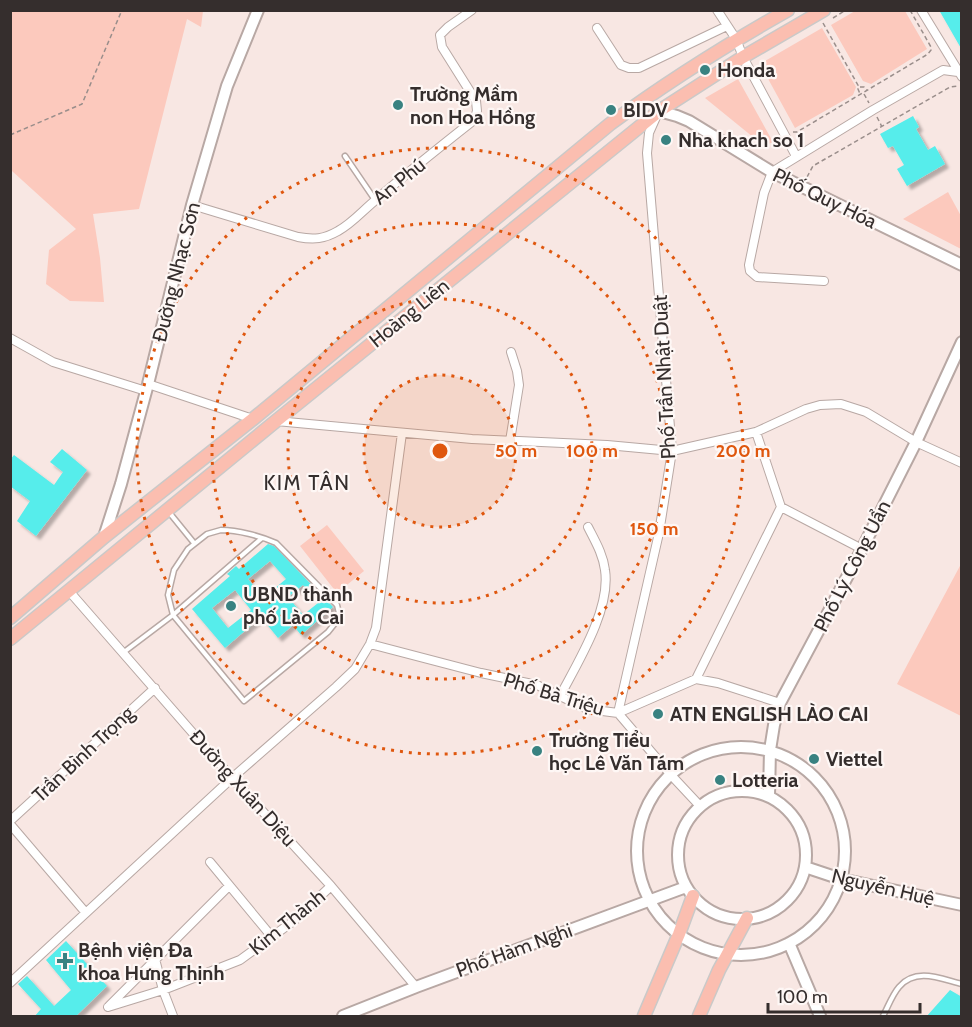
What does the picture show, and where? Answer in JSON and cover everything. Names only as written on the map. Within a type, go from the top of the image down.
[{"type":"main road","name":"Đường Nhạc Sơn","points":[[104,537],[147,387],[192,205],[227,86],[258,10]]},
{"type":"main road","name":"Hoàng Liên","points":[[10,618],[104,537],[253,419],[610,124],[648,96],[736,39],[788,10]]},
{"type":"main road","name":"Hoàng Liên","points":[[10,639],[659,111],[743,57],[825,15]]},
{"type":"main road","points":[[648,96],[659,111]]},
{"type":"main road","name":"Phố Quy Hóa","points":[[659,111],[694,124],[772,172],[962,265]]},
{"type":"main road","name":"Phố Lý Công Uẩn","points":[[769,796],[770,750],[780,703],[916,442],[962,342]]},
{"type":"main road","points":[[253,419],[276,421]]},
{"type":"main road","points":[[156,496],[168,510]]},
{"type":"main road","points":[[104,537],[113,555]]},
{"type":"main road","points":[[58,578],[69,591]]},
{"type":"main road","points":[[748,747],[770,750],[790,759],[809,773],[825,790],[837,811],[843,833],[845,857],[841,879],[833,900],[821,917],[807,932],[789,943],[766,952],[741,955],[701,947],[679,934],[660,915],[650,900],[641,879],[638,856],[639,833],[645,811],[656,791],[688,761],[706,753],[727,748],[748,747]]},
{"type":"main road","points":[[733,791],[751,791],[769,796],[794,818],[802,833],[806,850],[805,867],[800,881],[781,905],[754,918],[738,919],[710,910],[690,891],[679,866],[679,844],[686,823],[700,806],[715,796],[733,791]]},
{"type":"main road","name":"Nguyễn Huệ","points":[[805,867],[841,879],[962,905]]},
{"type":"main road","points":[[644,1017],[679,934],[690,891]]},
{"type":"main road","name":"Phố Hàm Nghi","points":[[343,1017],[416,987],[650,900],[690,891]]},
{"type":"main road","points":[[699,1017],[727,953],[747,918]]},
{"type":"main road","points":[[789,943],[820,1017]]},
{"type":"street","name":"An Phú","points":[[192,205],[311,240],[338,231],[474,120],[477,111],[476,101],[442,47],[440,35],[472,10]]},
{"type":"street","points":[[717,10],[736,39],[743,57],[796,156]]},
{"type":"street","points":[[921,10],[960,73]]},
{"type":"street","points":[[597,28],[621,65],[639,68],[727,26]]},
{"type":"street","points":[[824,281],[757,277],[750,271],[749,265],[764,193],[772,172],[943,70],[960,73]]},
{"type":"street","name":"Phố Trần Nhật Duật","points":[[618,713],[659,533],[672,451],[647,153],[649,133],[659,111]]},
{"type":"street","points":[[10,338],[53,362],[253,419]]},
{"type":"street","points":[[510,441],[519,385],[511,352]]},
{"type":"street","points":[[276,421],[402,433],[672,451],[756,432],[820,405],[841,404],[866,412],[916,442],[962,463]]},
{"type":"street","points":[[756,432],[781,507],[862,549]]},
{"type":"street","points":[[10,983],[232,777],[355,669],[370,644],[376,628],[402,433]]},
{"type":"street","points":[[696,679],[781,507]]},
{"type":"street","points":[[560,696],[585,651],[605,597],[606,572],[601,553],[588,527]]},
{"type":"street","name":"Đường Xuân Diệu","points":[[69,591],[331,886],[416,987]]},
{"type":"street","name":"Phố Bà Triệu","points":[[370,644],[537,685],[587,709],[618,713],[700,806]]},
{"type":"street","points":[[618,713],[696,679],[718,683],[780,703]]},
{"type":"street","name":"Trần Bình Trọng","points":[[10,822],[155,688]]},
{"type":"street","points":[[10,822],[86,913]]},
{"type":"street","points":[[210,862],[272,937]]},
{"type":"street","points":[[173,1017],[155,959],[229,886]]},
{"type":"street","name":"Kim Thành","points":[[155,959],[108,1007],[163,990],[240,960],[295,920],[331,886]]},
{"type":"lane","points":[[345,156],[375,200]]},
{"type":"lane","points":[[168,510],[194,543]]},
{"type":"lane","points":[[229,530],[262,538],[276,543],[337,605],[340,618],[328,632],[244,701],[173,615],[168,595],[174,570],[188,549],[207,534],[229,530]]},
{"type":"lane","points":[[124,652],[173,615],[262,538]]},
{"type":"lane","points":[[883,1017],[899,987],[911,977],[925,975],[962,984]]},
{"type":"path","points":[[10,135],[82,104],[122,10]]},
{"type":"path","points":[[846,10],[825,15],[860,87],[858,89],[860,95]]},
{"type":"path","points":[[790,129],[797,132],[928,54],[931,46],[910,10]]},
{"type":"path","points":[[802,187],[813,166],[950,87],[962,85]]},
{"type":"path","points":[[860,87],[864,87],[867,91]]},
{"type":"shaded area","points":[[11,10],[203,11],[201,27],[187,19],[139,209],[93,214],[104,302],[70,301],[46,284],[49,250],[76,229],[11,172]]},
{"type":"shaded area","points":[[855,11],[905,11],[927,49],[871,84],[863,81],[831,25]]},
{"type":"shaded area","points":[[822,28],[856,87],[853,95],[795,128],[760,64]]},
{"type":"shaded area","points":[[738,79],[773,142],[764,146],[705,98]]},
{"type":"shaded area","points":[[948,192],[961,216],[961,249],[903,219]]},
{"type":"shaded area","points":[[327,525],[364,571],[337,593],[300,546]]},
{"type":"shaded area","points":[[961,564],[962,716],[897,684]]},
{"type":"building","points":[[939,10],[962,10],[962,50]]},
{"type":"building","points":[[913,116],[919,127],[916,129],[928,150],[935,146],[945,164],[907,186],[897,169],[904,165],[893,146],[888,148],[880,134]]},
{"type":"building","points":[[62,449],[87,470],[36,536],[17,521],[30,501],[10,486],[10,460],[14,455],[54,485],[63,472],[50,462]]},
{"type":"building","points":[[268,544],[274,546],[333,607],[301,635],[293,625],[278,638],[261,617],[225,648],[192,609],[230,576],[227,574],[236,566],[239,569]],"holes":[[[270,561],[286,579],[263,598],[248,579]],[[303,585],[318,603],[303,615],[288,597]],[[235,590],[251,610],[228,628],[212,608]]]},
{"type":"building","name":"Bệnh viện Đa khoa Hưng Thịnh","points":[[66,941],[107,986],[75,1017],[34,1017],[41,1009],[18,984],[27,976],[54,1006],[71,990],[46,960]]},
{"type":"building","points":[[950,990],[962,997],[962,1017],[926,1017]]},
{"type":"place","name":"Honda","points":[[705,70]]},
{"type":"place","name":"Trường Mầm non Hoa Hồng","points":[[398,105]]},
{"type":"place","name":"BIDV","points":[[611,110]]},
{"type":"place","name":"Nha khach so 1","points":[[666,140]]},
{"type":"place","name":"UBND thành phố Lào Cai","points":[[231,606]]},
{"type":"place","name":"ATN ENGLISH LÀO CAI","points":[[658,714]]},
{"type":"place","name":"Trường Tiểu học Lê Văn Tám","points":[[537,751]]},
{"type":"place","name":"Viettel","points":[[814,759]]},
{"type":"place","name":"Lotteria","points":[[720,780]]},
{"type":"place","name":"Bệnh viện Đa khoa Hưng Thịnh","points":[[65,961]]},
{"type":"district","name":"KIM TÂN","points":[[307,483]]}]
